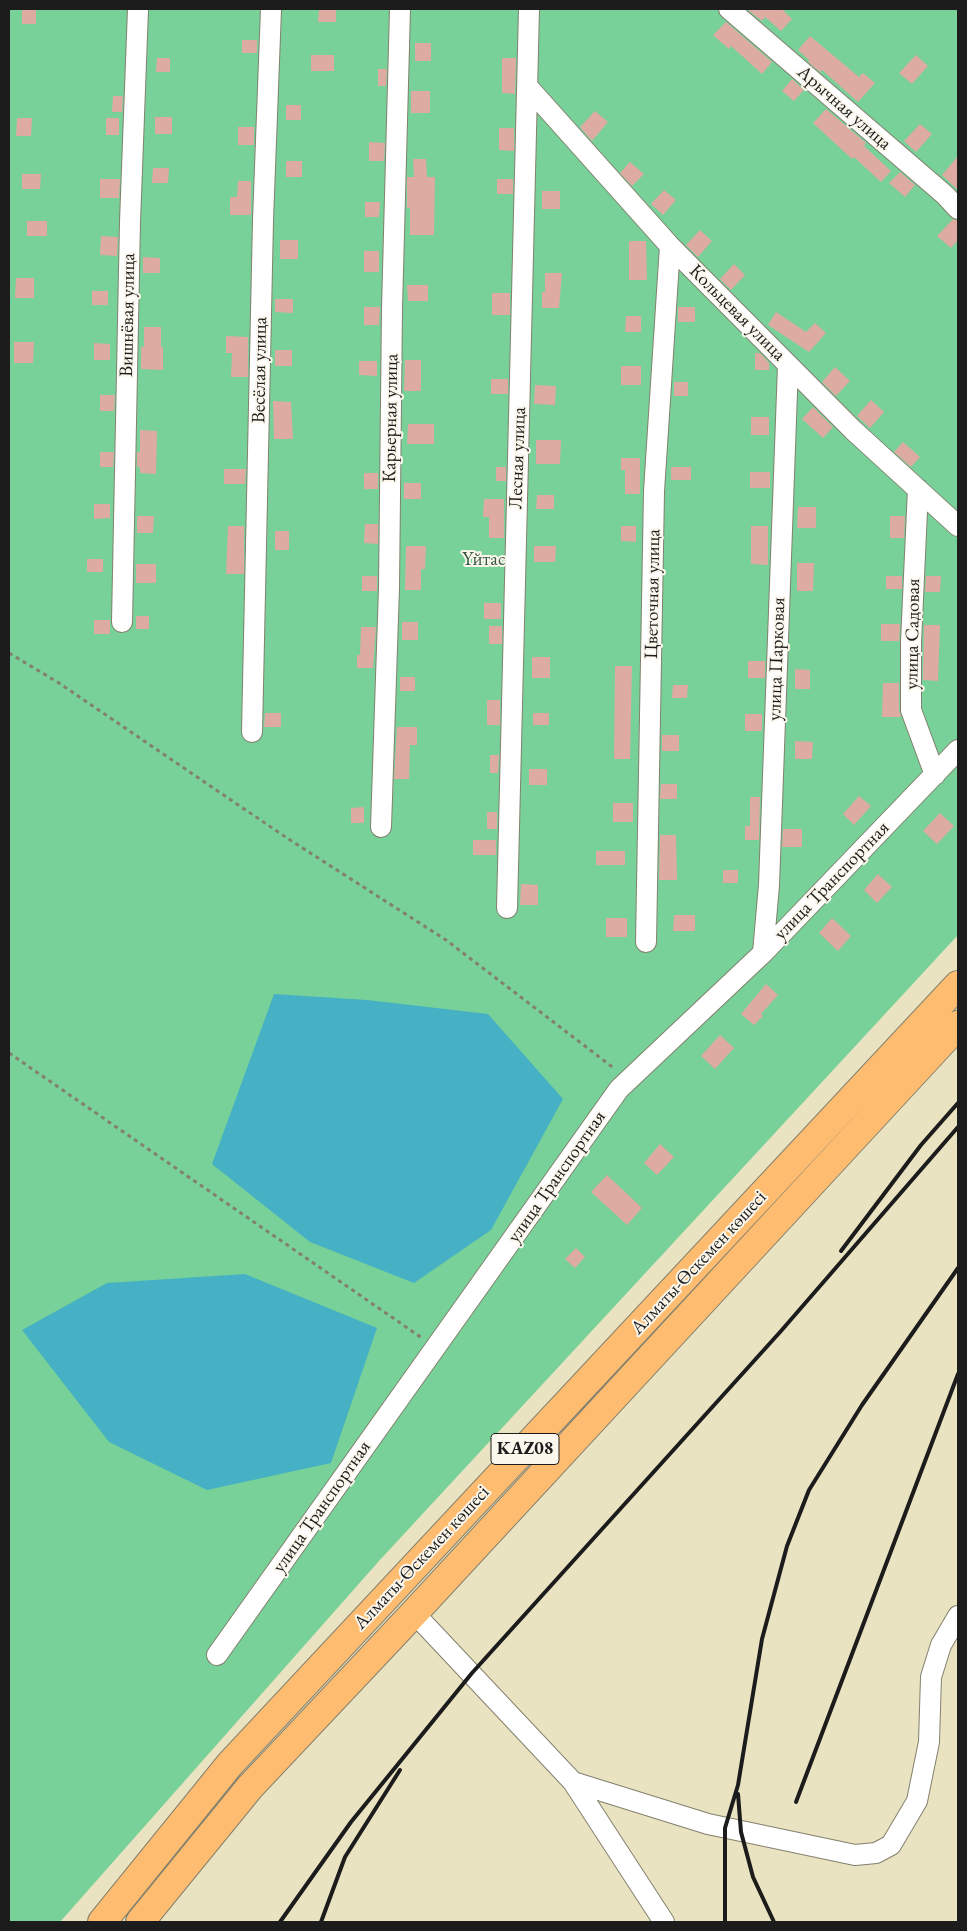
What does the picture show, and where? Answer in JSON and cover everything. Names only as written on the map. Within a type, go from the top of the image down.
[{"type":"highway","name":"Алматы-Өскемен көшесі","points":[[102,1922],[230,1764],[958,985]]},
{"type":"highway","name":"Алматы-Өскемен көшесі","points":[[140,1922],[250,1786],[414,1612],[958,1025]]},
{"type":"street","name":"Вишнёвая улица","points":[[122,622],[130,222],[138,9]]},
{"type":"street","name":"Весёлая улица","points":[[252,732],[263,220],[271,9]]},
{"type":"street","name":"Карьерная улица","points":[[381,827],[389,588],[392,308],[400,9]]},
{"type":"street","name":"Лесная улица","points":[[507,908],[529,9]]},
{"type":"street","name":"Арычная улица","points":[[729,9],[945,195],[958,209]]},
{"type":"street","name":"Кольцевая улица","points":[[528,87],[670,246],[853,430],[958,526]]},
{"type":"street","name":"Цветочная улица","points":[[646,942],[654,491],[670,246]]},
{"type":"street","name":"улица Парковая","points":[[762,952],[769,885],[788,364]]},
{"type":"street","name":"улица Садовая","points":[[918,489],[911,642],[911,710],[935,775]]},
{"type":"street","name":"улица Транспортная","points":[[217,1655],[619,1089],[762,952],[958,750]]},
{"type":"street","points":[[414,1612],[573,1782],[664,1922]]},
{"type":"street","points":[[573,1782],[708,1824],[855,1855],[876,1853],[891,1845],[917,1801],[929,1742],[931,1677],[941,1644],[958,1616]]},
{"type":"path","points":[[9,653],[59,683],[287,838],[446,940],[629,1080]]},
{"type":"path","points":[[9,1053],[436,1347]]},
{"type":"green space","name":"Үйтас","points":[[9,9],[958,9],[958,935],[379,1561],[60,1922],[9,1922]]},
{"type":"water","points":[[274,994],[367,1000],[488,1014],[563,1099],[491,1230],[414,1283],[310,1242],[212,1164]]},
{"type":"water","points":[[245,1274],[377,1328],[331,1463],[207,1490],[109,1442],[22,1330],[107,1283]]},
{"type":"building","points":[[22,9],[36,9],[36,24],[22,24]]},
{"type":"building","points":[[319,9],[336,9],[336,22],[318,22]]},
{"type":"building","points":[[751,9],[782,9],[792,19],[781,31],[765,17],[762,21],[749,11]]},
{"type":"building","points":[[726,22],[772,62],[762,74],[731,46],[729,49],[713,35]]},
{"type":"building","points":[[810,36],[859,77],[863,73],[875,83],[858,102],[822,70],[820,72],[808,62],[809,60],[798,50]]},
{"type":"building","points":[[242,40],[257,40],[257,53],[242,53]]},
{"type":"building","points":[[415,43],[431,43],[431,61],[415,61]]},
{"type":"building","points":[[311,55],[334,55],[334,71],[311,71]]},
{"type":"building","points":[[916,55],[928,66],[912,84],[899,73]]},
{"type":"building","points":[[157,58],[170,58],[170,72],[156,72]]},
{"type":"building","points":[[502,58],[516,58],[515,94],[502,93]]},
{"type":"building","points":[[378,69],[387,69],[386,86],[378,86]]},
{"type":"building","points":[[792,79],[804,90],[794,101],[782,91]]},
{"type":"building","points":[[411,91],[430,91],[430,113],[411,113]]},
{"type":"building","points":[[113,96],[123,96],[122,112],[112,112]]},
{"type":"building","points":[[286,105],[301,105],[301,120],[286,120]]},
{"type":"building","points":[[826,109],[866,143],[864,146],[891,171],[881,182],[854,157],[852,159],[813,123]]},
{"type":"building","points":[[595,111],[608,122],[592,141],[580,127]]},
{"type":"building","points":[[155,117],[172,117],[172,134],[155,134]]},
{"type":"building","points":[[17,118],[32,118],[31,136],[16,136]]},
{"type":"building","points":[[106,118],[119,118],[119,135],[106,135]]},
{"type":"building","points":[[920,124],[932,134],[916,152],[904,141]]},
{"type":"building","points":[[238,127],[254,127],[254,145],[238,145]]},
{"type":"building","points":[[499,128],[514,128],[514,151],[499,150]]},
{"type":"building","points":[[369,142],[385,143],[384,161],[369,161]]},
{"type":"building","points":[[958,156],[958,190],[942,175]]},
{"type":"building","points":[[413,159],[426,159],[427,177],[435,177],[434,235],[410,235],[410,208],[407,208],[407,177],[414,177]]},
{"type":"building","points":[[286,161],[302,161],[302,177],[286,177]]},
{"type":"building","points":[[630,162],[644,174],[632,186],[620,173]]},
{"type":"building","points":[[153,168],[169,168],[168,183],[152,183]]},
{"type":"building","points":[[900,172],[915,185],[905,197],[889,183]]},
{"type":"building","points":[[22,174],[41,174],[40,189],[22,189]]},
{"type":"building","points":[[100,179],[120,179],[119,198],[100,198]]},
{"type":"building","points":[[497,179],[513,179],[513,194],[497,194]]},
{"type":"building","points":[[238,181],[251,181],[251,215],[230,215],[230,197],[237,197]]},
{"type":"building","points":[[664,190],[676,200],[663,215],[651,204]]},
{"type":"building","points":[[542,191],[560,191],[560,209],[542,209]]},
{"type":"building","points":[[365,202],[380,202],[379,217],[365,217]]},
{"type":"building","points":[[953,219],[958,221],[958,240],[951,248],[937,236]]},
{"type":"building","points":[[27,221],[47,221],[47,236],[27,236]]},
{"type":"building","points":[[700,230],[712,241],[698,257],[686,245]]},
{"type":"building","points":[[101,236],[118,237],[117,256],[100,255]]},
{"type":"building","points":[[280,240],[298,240],[298,259],[280,259]]},
{"type":"building","points":[[629,241],[646,241],[647,280],[629,280]]},
{"type":"building","points":[[364,251],[379,251],[379,272],[364,272]]},
{"type":"building","points":[[143,257],[160,258],[160,273],[143,273]]},
{"type":"building","points":[[734,264],[745,275],[731,290],[720,279]]},
{"type":"building","points":[[545,273],[562,273],[559,308],[542,308],[542,292],[545,292]]},
{"type":"building","points":[[16,278],[34,278],[34,298],[15,298]]},
{"type":"building","points":[[407,285],[428,285],[428,301],[408,301]]},
{"type":"building","points":[[92,291],[108,291],[108,305],[92,305]]},
{"type":"building","points":[[492,293],[510,293],[510,315],[492,315]]},
{"type":"building","points":[[275,299],[293,299],[293,313],[275,312]]},
{"type":"building","points":[[364,307],[380,307],[379,325],[364,325]]},
{"type":"building","points":[[678,307],[695,307],[695,322],[678,322]]},
{"type":"building","points":[[776,312],[806,332],[815,323],[826,333],[809,352],[768,325]]},
{"type":"building","points":[[626,316],[641,316],[641,332],[625,332]]},
{"type":"building","points":[[144,327],[161,327],[163,370],[141,369],[141,347],[144,347]]},
{"type":"building","points":[[226,336],[248,337],[248,377],[231,377],[232,353],[226,353]]},
{"type":"building","points":[[14,342],[34,342],[33,363],[14,363]]},
{"type":"building","points":[[94,343],[110,344],[110,360],[94,360]]},
{"type":"building","points":[[275,350],[292,350],[292,366],[275,366]]},
{"type":"building","points":[[755,353],[760,353],[769,363],[769,370],[755,370]]},
{"type":"building","points":[[405,360],[421,360],[421,391],[404,391]]},
{"type":"building","points":[[359,361],[377,361],[377,376],[359,375]]},
{"type":"building","points":[[621,366],[641,366],[641,385],[621,385]]},
{"type":"building","points":[[835,367],[850,381],[836,396],[822,382]]},
{"type":"building","points":[[491,379],[508,379],[508,394],[491,394]]},
{"type":"building","points":[[674,382],[688,382],[688,396],[674,396]]},
{"type":"building","points":[[535,385],[556,386],[555,405],[534,404]]},
{"type":"building","points":[[100,395],[115,395],[114,411],[100,411]]},
{"type":"building","points":[[871,400],[884,412],[870,428],[857,416]]},
{"type":"building","points":[[273,401],[291,402],[293,439],[274,439]]},
{"type":"building","points":[[813,407],[833,427],[823,438],[802,419]]},
{"type":"building","points":[[751,417],[769,417],[769,435],[751,435]]},
{"type":"building","points":[[408,424],[434,424],[434,444],[407,444]]},
{"type":"building","points":[[140,430],[157,431],[156,474],[140,473],[140,467],[137,467],[137,452],[140,452]]},
{"type":"building","points":[[536,440],[561,440],[560,464],[536,464]]},
{"type":"building","points":[[903,442],[920,457],[911,467],[894,452]]},
{"type":"building","points":[[100,452],[114,452],[113,467],[100,467]]},
{"type":"building","points":[[621,458],[640,458],[640,494],[625,494],[625,470],[621,470]]},
{"type":"building","points":[[496,467],[506,467],[506,481],[496,481]]},
{"type":"building","points":[[671,467],[691,467],[691,480],[671,480]]},
{"type":"building","points":[[224,469],[246,469],[245,484],[224,484]]},
{"type":"building","points":[[750,472],[770,472],[770,488],[750,488]]},
{"type":"building","points":[[364,473],[378,473],[378,489],[364,489]]},
{"type":"building","points":[[404,483],[421,483],[421,499],[404,499]]},
{"type":"building","points":[[537,495],[554,495],[554,509],[536,509]]},
{"type":"building","points":[[484,499],[504,499],[504,538],[489,538],[489,517],[483,517]]},
{"type":"building","points":[[94,504],[110,504],[110,518],[94,519]]},
{"type":"building","points":[[798,507],[816,507],[816,528],[797,528]]},
{"type":"building","points":[[137,516],[154,516],[153,533],[137,533]]},
{"type":"building","points":[[890,516],[905,516],[904,538],[890,538]]},
{"type":"building","points":[[365,524],[378,524],[378,544],[364,543]]},
{"type":"building","points":[[228,526],[244,526],[244,574],[226,574]]},
{"type":"building","points":[[621,526],[636,526],[636,542],[621,541]]},
{"type":"building","points":[[751,526],[768,526],[768,565],[751,564]]},
{"type":"building","points":[[275,531],[289,531],[289,550],[275,550]]},
{"type":"building","points":[[406,546],[426,546],[425,569],[421,569],[421,590],[405,590]]},
{"type":"building","points":[[534,546],[556,546],[555,562],[534,562]]},
{"type":"building","points":[[87,559],[103,559],[103,572],[87,572]]},
{"type":"building","points":[[797,563],[814,563],[813,591],[797,591]]},
{"type":"building","points":[[136,564],[156,564],[156,583],[136,583]]},
{"type":"building","points":[[362,576],[377,576],[377,591],[362,591]]},
{"type":"building","points":[[886,576],[902,576],[902,589],[886,589]]},
{"type":"building","points":[[926,576],[941,576],[940,592],[925,592]]},
{"type":"building","points":[[484,603],[501,603],[501,619],[484,619]]},
{"type":"building","points":[[136,616],[149,616],[149,629],[136,629]]},
{"type":"building","points":[[94,620],[110,620],[110,634],[94,634]]},
{"type":"building","points":[[402,622],[418,622],[418,640],[402,640]]},
{"type":"building","points":[[881,624],[900,624],[899,641],[881,641]]},
{"type":"building","points":[[924,625],[940,625],[938,681],[923,680]]},
{"type":"building","points":[[489,626],[502,626],[502,644],[489,644]]},
{"type":"building","points":[[361,627],[376,627],[373,668],[357,668],[357,655],[360,655]]},
{"type":"building","points":[[532,657],[550,657],[550,678],[532,678]]},
{"type":"building","points":[[748,661],[765,661],[765,678],[748,678]]},
{"type":"building","points":[[615,666],[632,666],[630,759],[614,759]]},
{"type":"building","points":[[795,669],[810,670],[810,689],[795,689]]},
{"type":"building","points":[[400,677],[415,677],[415,691],[400,691]]},
{"type":"building","points":[[883,683],[899,683],[899,710],[901,717],[882,717]]},
{"type":"building","points":[[673,685],[688,685],[687,698],[672,698]]},
{"type":"building","points":[[487,700],[500,700],[500,725],[487,725]]},
{"type":"building","points":[[265,713],[281,713],[281,727],[264,727]]},
{"type":"building","points":[[533,713],[549,713],[549,725],[533,725]]},
{"type":"building","points":[[745,714],[762,714],[762,731],[745,731]]},
{"type":"building","points":[[397,727],[417,727],[417,745],[410,745],[409,779],[394,779]]},
{"type":"building","points":[[662,735],[679,735],[679,751],[662,751]]},
{"type":"building","points":[[795,741],[813,742],[812,759],[795,759]]},
{"type":"building","points":[[490,755],[499,755],[498,773],[490,773]]},
{"type":"building","points":[[529,769],[547,769],[547,785],[529,785]]},
{"type":"building","points":[[661,784],[677,784],[677,799],[660,799]]},
{"type":"building","points":[[859,796],[871,806],[854,825],[843,814]]},
{"type":"building","points":[[750,797],[760,797],[759,840],[745,840],[745,826],[750,826]]},
{"type":"building","points":[[613,803],[633,803],[633,822],[613,822]]},
{"type":"building","points":[[364,807],[364,823],[351,823],[351,808]]},
{"type":"building","points":[[487,812],[497,812],[497,829],[487,829]]},
{"type":"building","points":[[940,813],[954,826],[937,844],[923,831]]},
{"type":"building","points":[[783,829],[802,829],[802,847],[782,847]]},
{"type":"building","points":[[660,835],[676,835],[677,880],[659,880]]},
{"type":"building","points":[[473,840],[496,840],[496,855],[473,855]]},
{"type":"building","points":[[596,851],[625,851],[625,865],[596,865]]},
{"type":"building","points":[[723,870],[738,870],[738,883],[723,883]]},
{"type":"building","points":[[878,874],[892,887],[877,903],[864,890]]},
{"type":"building","points":[[521,884],[538,885],[538,905],[520,905]]},
{"type":"building","points":[[674,915],[695,915],[695,931],[673,931]]},
{"type":"building","points":[[606,918],[627,918],[627,937],[606,937]]},
{"type":"building","points":[[832,918],[851,936],[838,951],[819,933]]},
{"type":"building","points":[[766,984],[778,995],[754,1025],[741,1014]]},
{"type":"building","points":[[720,1035],[734,1048],[715,1069],[701,1056]]},
{"type":"building","points":[[660,1144],[674,1157],[657,1175],[644,1163]]},
{"type":"building","points":[[607,1175],[642,1208],[627,1225],[591,1192]]},
{"type":"building","points":[[576,1248],[585,1257],[575,1268],[565,1259]]},
{"type":"railway","points":[[841,1251],[921,1145],[958,1103]]},
{"type":"railway","points":[[280,1922],[351,1822],[472,1673],[781,1331],[958,1127]]},
{"type":"railway","points":[[725,1922],[725,1828],[738,1785],[762,1639],[787,1546],[809,1490],[862,1405],[958,1268]]},
{"type":"railway","points":[[796,1802],[958,1374]]},
{"type":"railway","points":[[321,1922],[345,1857],[400,1770]]},
{"type":"railway","points":[[738,1794],[741,1832],[753,1877],[774,1922]]}]
